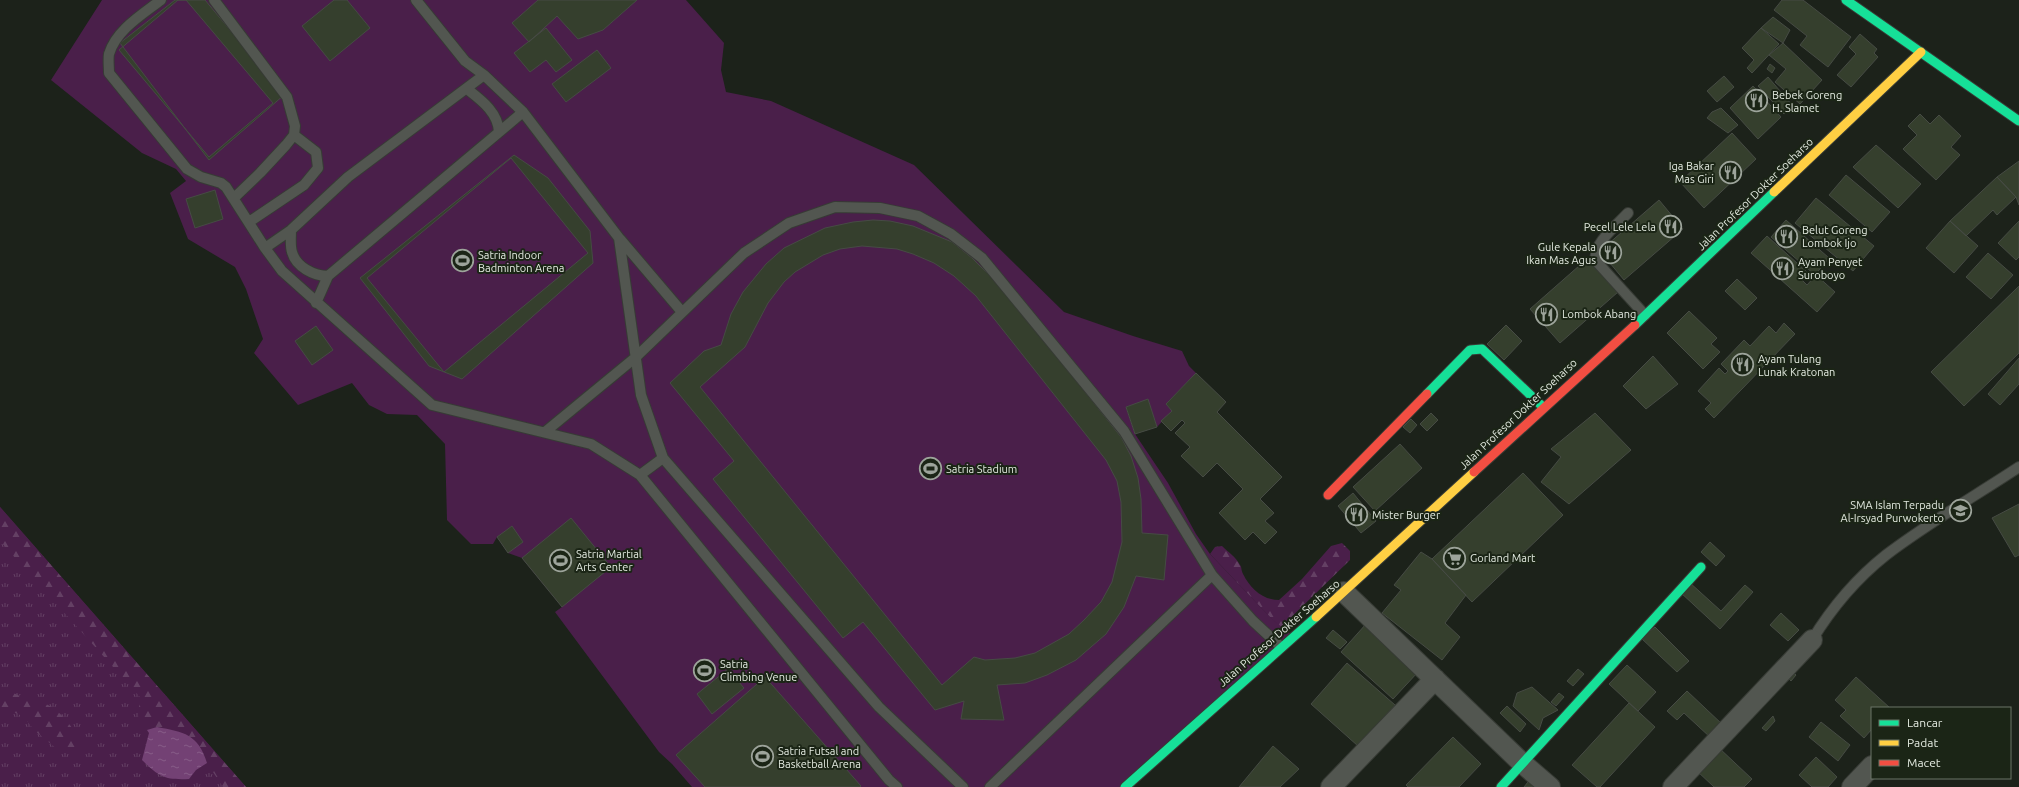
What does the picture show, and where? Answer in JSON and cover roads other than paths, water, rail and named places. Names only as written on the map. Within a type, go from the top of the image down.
[{"type":"street","points":[[1846,0],[2019,121]]},
{"type":"street","name":"Jalan Profesor Dokter Soeharso","points":[[1125,787],[1344,592],[1543,407],[1645,315],[1921,52]]},
{"type":"street","points":[[1328,495],[1470,350],[1477,348],[1482,350],[1543,407]]},
{"type":"street","points":[[1501,787],[1522,762],[1701,566]]},
{"type":"street","points":[[1344,592],[1550,787]]},
{"type":"street","points":[[1673,787],[1812,640]]},
{"type":"street","points":[[1331,787],[1435,679]]},
{"type":"street","points":[[1852,787],[1871,767]]},
{"type":"lane","points":[[161,0],[129,25],[116,40],[109,54],[109,73],[187,169],[201,177],[221,183],[234,198],[265,248],[282,271],[316,303],[432,405],[592,444],[640,475],[888,780],[897,787]]},
{"type":"lane","points":[[214,0],[287,97],[295,126],[294,135],[260,174],[234,198]]},
{"type":"lane","points":[[416,0],[465,61],[484,74],[523,112],[620,238],[682,312]]},
{"type":"lane","points":[[265,248],[291,230],[348,178],[467,89],[484,74]]},
{"type":"lane","points":[[467,89],[485,103],[492,111],[499,132]]},
{"type":"lane","points":[[316,303],[328,276],[523,112]]},
{"type":"lane","points":[[249,222],[304,185],[318,168],[316,152],[294,135]]},
{"type":"lane","points":[[545,432],[636,357],[744,253],[789,223],[836,207],[880,208],[918,216],[951,234],[982,258],[1124,432],[1212,575],[1253,621],[1281,647]]},
{"type":"lane","points":[[1628,213],[1597,246],[1594,253],[1596,261],[1645,315]]},
{"type":"lane","points":[[291,230],[292,252],[299,264],[309,271],[328,276]]},
{"type":"lane","points":[[620,238],[641,395],[663,458],[879,707],[963,787]]},
{"type":"lane","points":[[640,475],[663,458]]},
{"type":"lane","points":[[1812,640],[1830,614],[1852,587],[1885,556],[2019,467]]},
{"type":"lane","points":[[990,787],[1212,575]]},
{"type":"water","points":[[157,727],[189,736],[199,746],[207,763],[196,770],[189,779],[174,779],[158,774],[142,760],[149,733],[147,730]]},
{"type":"place","name":"Bebek Goreng H. Slamet","points":[[1757,101]]},
{"type":"place","name":"Iga Bakar Mas Giri","points":[[1730,172]]},
{"type":"place","name":"Pecel Lele Lela","points":[[1671,227]]},
{"type":"place","name":"Belut Goreng Lombok Ijo","points":[[1787,236]]},
{"type":"place","name":"Gule Kepala Ikan Mas Agus","points":[[1611,253]]},
{"type":"place","name":"Satria Indoor Badminton Arena","points":[[463,261]]},
{"type":"place","name":"Ayam Penyet Suroboyo","points":[[1782,268]]},
{"type":"place","name":"Lombok Abang","points":[[1547,314]]},
{"type":"place","name":"Ayam Tulang Lunak Kratonan","points":[[1743,365]]},
{"type":"place","name":"Satria Stadium","points":[[930,469]]},
{"type":"place","name":"SMA Islam Terpadu Al-Irsyad Purwokerto","points":[[1960,511]]},
{"type":"place","name":"Mister Burger","points":[[1356,515]]},
{"type":"place","name":"Gorland Mart","points":[[1454,558]]},
{"type":"place","name":"Satria Martial Arts Center","points":[[561,560]]},
{"type":"place","name":"Satria Climbing Venue","points":[[704,670]]},
{"type":"place","name":"Satria Futsal and Basketball Arena","points":[[762,757]]}]
